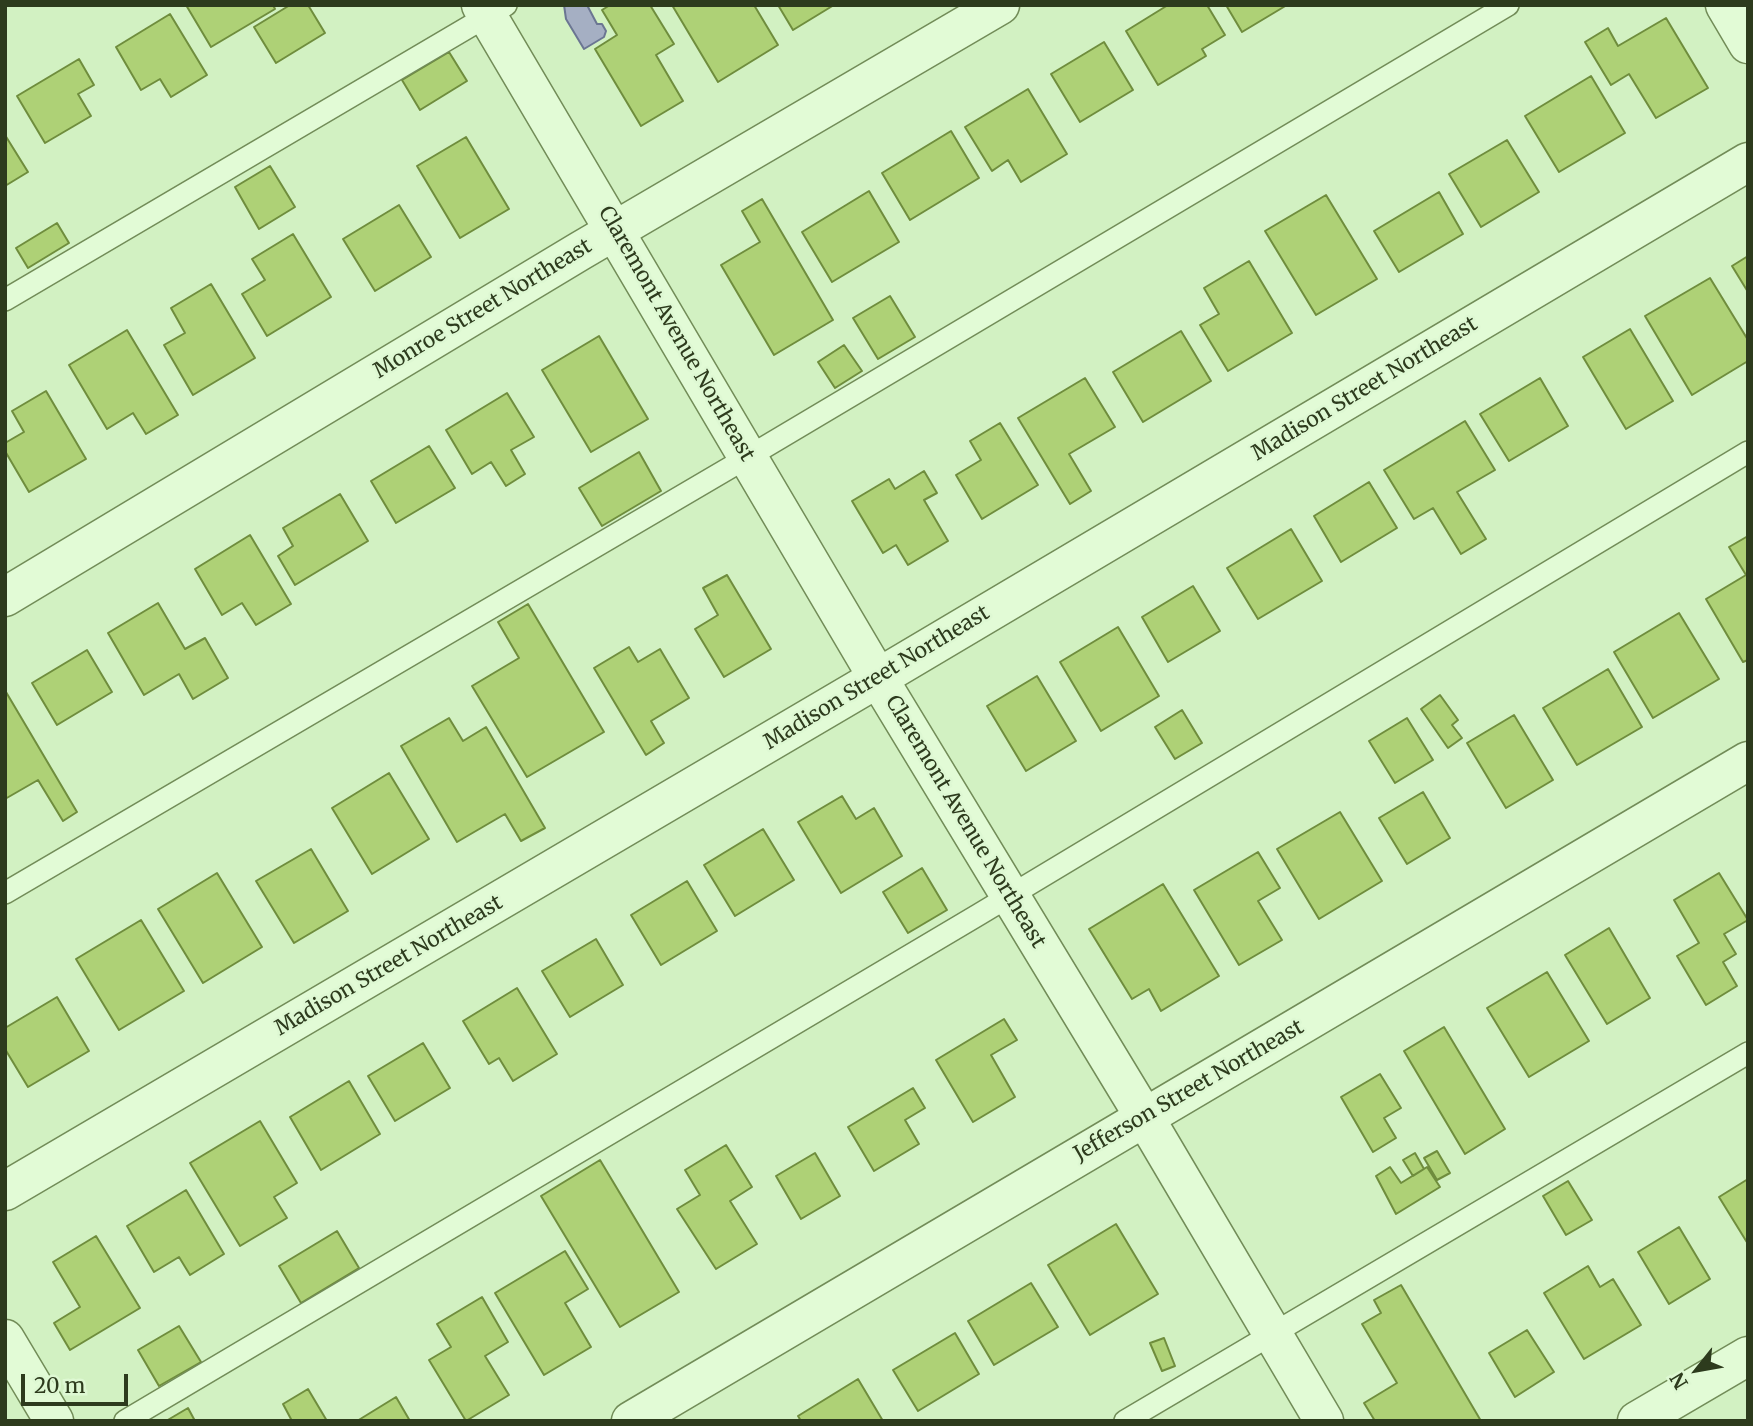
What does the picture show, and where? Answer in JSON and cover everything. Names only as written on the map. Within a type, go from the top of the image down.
[{"type":"street","name":"Monroe Street Northeast","points":[[5,597],[615,230],[1000,5]]},
{"type":"street","points":[[1725,5],[1748,44]]},
{"type":"street","name":"Claremont Avenue Northeast","points":[[492,9],[615,230],[878,678],[1324,1421]]},
{"type":"street","name":"Madison Street Northeast","points":[[5,1191],[1748,162]]},
{"type":"street","name":"Jefferson Street Northeast","points":[[631,1421],[1748,761]]},
{"type":"street","points":[[5,1339],[54,1421]]},
{"type":"street","points":[[1637,1421],[1748,1356]]},
{"type":"lane","points":[[5,893],[748,457],[1508,5]]},
{"type":"lane","points":[[5,300],[492,9]]},
{"type":"lane","points":[[125,1421],[1748,452]]},
{"type":"lane","points":[[1125,1421],[1748,1053]]},
{"type":"water","points":[[564,5],[587,5],[597,24],[602,24],[606,31],[604,37],[584,49],[566,19]]},
{"type":"building","points":[[186,5],[273,5],[275,9],[211,47]]},
{"type":"building","points":[[290,5],[308,5],[325,33],[276,63],[254,27]]},
{"type":"building","points":[[610,5],[650,5],[674,44],[656,55],[683,101],[641,126],[595,49],[617,35],[602,10]]},
{"type":"building","points":[[672,5],[754,5],[778,45],[718,82]]},
{"type":"building","points":[[778,5],[834,5],[793,30]]},
{"type":"building","points":[[1168,5],[1207,5],[1225,35],[1202,49],[1206,56],[1158,85],[1126,31]]},
{"type":"building","points":[[1226,5],[1287,5],[1242,32]]},
{"type":"building","points":[[170,14],[207,75],[171,97],[160,79],[141,90],[116,47]]},
{"type":"building","points":[[1666,18],[1708,88],[1656,118],[1629,74],[1611,85],[1585,42],[1608,28],[1618,46]]},
{"type":"building","points":[[1104,42],[1133,90],[1080,122],[1051,74]]},
{"type":"building","points":[[449,52],[467,81],[420,110],[402,80]]},
{"type":"building","points":[[79,59],[94,85],[78,94],[91,116],[45,143],[17,96]]},
{"type":"building","points":[[1591,76],[1625,133],[1559,172],[1525,116]]},
{"type":"building","points":[[1028,89],[1067,154],[1021,182],[1008,160],[992,171],[965,127]]},
{"type":"building","points":[[951,131],[979,178],[910,220],[882,173]]},
{"type":"building","points":[[5,135],[28,172],[5,186]]},
{"type":"building","points":[[466,137],[509,209],[460,238],[417,166]]},
{"type":"building","points":[[1507,140],[1539,192],[1481,227],[1449,174]]},
{"type":"building","points":[[270,166],[295,207],[259,229],[235,187]]},
{"type":"building","points":[[869,191],[899,242],[832,282],[802,232]]},
{"type":"building","points":[[1439,192],[1463,234],[1399,272],[1374,231]]},
{"type":"building","points":[[1326,195],[1377,279],[1316,315],[1265,231]]},
{"type":"building","points":[[762,199],[833,320],[774,355],[721,265],[760,242],[742,211]]},
{"type":"building","points":[[399,205],[431,257],[375,291],[343,239]]},
{"type":"building","points":[[57,223],[69,243],[28,268],[16,248]]},
{"type":"building","points":[[293,234],[331,297],[267,336],[242,294],[265,280],[252,259]]},
{"type":"building","points":[[1748,256],[1748,292],[1732,266]]},
{"type":"building","points":[[1249,261],[1292,333],[1228,371],[1200,325],[1219,314],[1204,288]]},
{"type":"building","points":[[1710,278],[1748,340],[1748,361],[1692,395],[1645,316]]},
{"type":"building","points":[[211,284],[255,358],[193,395],[164,345],[185,333],[171,308]]},
{"type":"building","points":[[890,296],[915,337],[878,359],[853,318]]},
{"type":"building","points":[[1630,329],[1673,401],[1626,429],[1583,357]]},
{"type":"building","points":[[127,330],[178,415],[146,434],[133,413],[107,429],[69,365]]},
{"type":"building","points":[[1181,331],[1211,381],[1143,422],[1113,372]]},
{"type":"building","points":[[599,336],[648,419],[591,452],[542,370]]},
{"type":"building","points":[[844,345],[862,371],[835,388],[818,362]]},
{"type":"building","points":[[1085,378],[1115,427],[1069,454],[1091,491],[1070,504],[1018,418]]},
{"type":"building","points":[[1540,378],[1568,426],[1509,461],[1480,414]]},
{"type":"building","points":[[46,391],[86,459],[29,492],[5,451],[5,443],[24,432],[12,411]]},
{"type":"building","points":[[507,393],[534,437],[511,450],[525,474],[506,486],[491,462],[472,474],[446,430]]},
{"type":"building","points":[[1465,421],[1495,470],[1457,492],[1486,539],[1461,554],[1433,508],[1414,519],[1384,470]]},
{"type":"building","points":[[1000,423],[1038,485],[982,519],[956,475],[981,460],[970,441]]},
{"type":"building","points":[[429,446],[455,488],[396,523],[371,481]]},
{"type":"building","points":[[639,452],[661,491],[602,526],[579,488]]},
{"type":"building","points":[[924,471],[937,493],[924,500],[948,541],[908,565],[896,545],[883,553],[852,501],[889,479],[895,489]]},
{"type":"building","points":[[1369,482],[1397,528],[1341,562],[1314,516]]},
{"type":"building","points":[[340,494],[368,541],[295,585],[278,556],[293,546],[283,528]]},
{"type":"building","points":[[1291,529],[1322,581],[1258,619],[1227,568]]},
{"type":"building","points":[[250,535],[291,604],[256,625],[242,603],[222,615],[195,569]]},
{"type":"building","points":[[1748,536],[1748,660],[1743,662],[1706,599],[1746,575],[1729,547]]},
{"type":"building","points":[[727,575],[771,649],[724,677],[695,629],[718,615],[703,588]]},
{"type":"building","points":[[1193,586],[1220,631],[1168,662],[1142,617]]},
{"type":"building","points":[[158,603],[185,649],[205,638],[228,678],[193,699],[179,674],[144,695],[108,633]]},
{"type":"building","points":[[528,604],[604,732],[527,777],[472,686],[519,658],[498,622]]},
{"type":"building","points":[[1679,613],[1719,679],[1653,718],[1614,652]]},
{"type":"building","points":[[1118,627],[1159,696],[1101,731],[1060,662]]},
{"type":"building","points":[[629,647],[638,662],[660,649],[689,698],[651,721],[664,743],[646,755],[594,668]]},
{"type":"building","points":[[87,650],[112,692],[57,725],[32,683]]},
{"type":"building","points":[[1608,669],[1642,727],[1577,765],[1543,708]]},
{"type":"building","points":[[1037,676],[1076,741],[1026,771],[987,706]]},
{"type":"building","points":[[6,692],[77,812],[63,821],[38,780],[5,799]]},
{"type":"building","points":[[1440,695],[1458,720],[1452,725],[1462,738],[1448,748],[1421,709]]},
{"type":"building","points":[[1182,710],[1202,743],[1175,759],[1155,727]]},
{"type":"building","points":[[1514,715],[1553,780],[1506,808],[1467,743]]},
{"type":"building","points":[[449,718],[463,741],[486,727],[545,828],[521,841],[505,814],[457,842],[401,746]]},
{"type":"building","points":[[1407,718],[1433,760],[1395,783],[1369,741]]},
{"type":"building","points":[[389,773],[429,839],[372,874],[332,808]]},
{"type":"building","points":[[1423,792],[1450,838],[1407,864],[1379,818]]},
{"type":"building","points":[[842,796],[856,819],[874,808],[902,856],[841,893],[798,822]]},
{"type":"building","points":[[1340,812],[1382,881],[1319,919],[1277,849]]},
{"type":"building","points":[[763,829],[794,880],[735,916],[704,865]]},
{"type":"building","points":[[311,849],[348,911],[294,943],[256,881]]},
{"type":"building","points":[[1258,852],[1280,888],[1258,901],[1282,940],[1239,965],[1194,890]]},
{"type":"building","points":[[922,868],[947,910],[908,933],[883,892]]},
{"type":"building","points":[[217,873],[262,947],[203,983],[158,909]]},
{"type":"building","points":[[1719,873],[1748,920],[1724,934],[1736,954],[1723,962],[1737,986],[1706,1005],[1677,956],[1699,943],[1674,900]]},
{"type":"building","points":[[687,881],[717,931],[661,965],[631,915]]},
{"type":"building","points":[[1163,884],[1219,976],[1161,1011],[1149,989],[1132,999],[1089,929]]},
{"type":"building","points":[[141,920],[184,991],[119,1030],[76,959]]},
{"type":"building","points":[[1609,928],[1650,998],[1607,1024],[1565,955]]},
{"type":"building","points":[[596,939],[623,985],[570,1017],[542,971]]},
{"type":"building","points":[[1547,972],[1589,1041],[1529,1077],[1487,1008]]},
{"type":"building","points":[[517,988],[557,1054],[513,1081],[499,1058],[489,1064],[463,1021]]},
{"type":"building","points":[[57,997],[89,1051],[28,1087],[5,1049],[5,1028]]},
{"type":"building","points":[[1004,1019],[1017,1040],[991,1055],[1015,1097],[973,1122],[936,1060]]},
{"type":"building","points":[[1444,1027],[1505,1129],[1465,1154],[1404,1051]]},
{"type":"building","points":[[423,1043],[450,1088],[395,1121],[368,1076]]},
{"type":"building","points":[[1380,1074],[1401,1108],[1384,1118],[1396,1138],[1373,1152],[1341,1097]]},
{"type":"building","points":[[349,1081],[380,1134],[321,1170],[290,1117]]},
{"type":"building","points":[[913,1088],[925,1108],[905,1120],[919,1144],[874,1171],[848,1127]]},
{"type":"building","points":[[260,1121],[297,1183],[274,1197],[287,1218],[240,1246],[190,1163]]},
{"type":"building","points":[[726,1145],[752,1187],[730,1201],[757,1244],[716,1269],[677,1209],[700,1195],[685,1170]]},
{"type":"building","points":[[1437,1151],[1450,1173],[1437,1180],[1424,1158]]},
{"type":"building","points":[[815,1153],[840,1196],[801,1219],[776,1176]]},
{"type":"building","points":[[1415,1153],[1424,1169],[1413,1176],[1403,1160]]},
{"type":"building","points":[[600,1160],[679,1292],[620,1327],[541,1196]]},
{"type":"building","points":[[1390,1167],[1401,1183],[1427,1167],[1440,1187],[1396,1214],[1376,1176]]},
{"type":"building","points":[[1748,1179],[1748,1244],[1719,1197]]},
{"type":"building","points":[[1568,1181],[1592,1220],[1566,1235],[1543,1196]]},
{"type":"building","points":[[186,1190],[224,1254],[190,1275],[179,1257],[154,1272],[127,1226]]},
{"type":"building","points":[[1116,1224],[1158,1294],[1090,1335],[1048,1265]]},
{"type":"building","points":[[1679,1227],[1710,1279],[1669,1304],[1638,1252]]},
{"type":"building","points":[[337,1231],[359,1268],[301,1303],[279,1266]]},
{"type":"building","points":[[96,1236],[140,1308],[70,1350],[54,1323],[80,1307],[53,1262]]},
{"type":"building","points":[[565,1251],[588,1289],[565,1303],[591,1347],[544,1375],[495,1293]]},
{"type":"building","points":[[1588,1266],[1600,1287],[1613,1279],[1641,1325],[1584,1359],[1544,1293]]},
{"type":"building","points":[[1031,1283],[1058,1327],[994,1365],[968,1321]]},
{"type":"building","points":[[1401,1285],[1481,1421],[1375,1421],[1364,1403],[1397,1383],[1362,1324],[1381,1313],[1374,1300]]},
{"type":"building","points":[[482,1297],[508,1342],[485,1356],[509,1395],[466,1421],[429,1360],[451,1347],[437,1324]]},
{"type":"building","points":[[179,1326],[201,1362],[159,1386],[138,1350]]},
{"type":"building","points":[[1527,1330],[1554,1372],[1515,1397],[1489,1353]]},
{"type":"building","points":[[955,1333],[979,1374],[918,1411],[893,1370]]},
{"type":"building","points":[[1164,1338],[1175,1366],[1162,1371],[1150,1343]]},
{"type":"building","points":[[858,1379],[883,1421],[801,1421],[798,1416]]},
{"type":"building","points":[[308,1389],[327,1421],[292,1421],[283,1404]]},
{"type":"building","points":[[396,1397],[410,1421],[357,1421]]},
{"type":"building","points":[[188,1408],[195,1421],[166,1421]]}]
